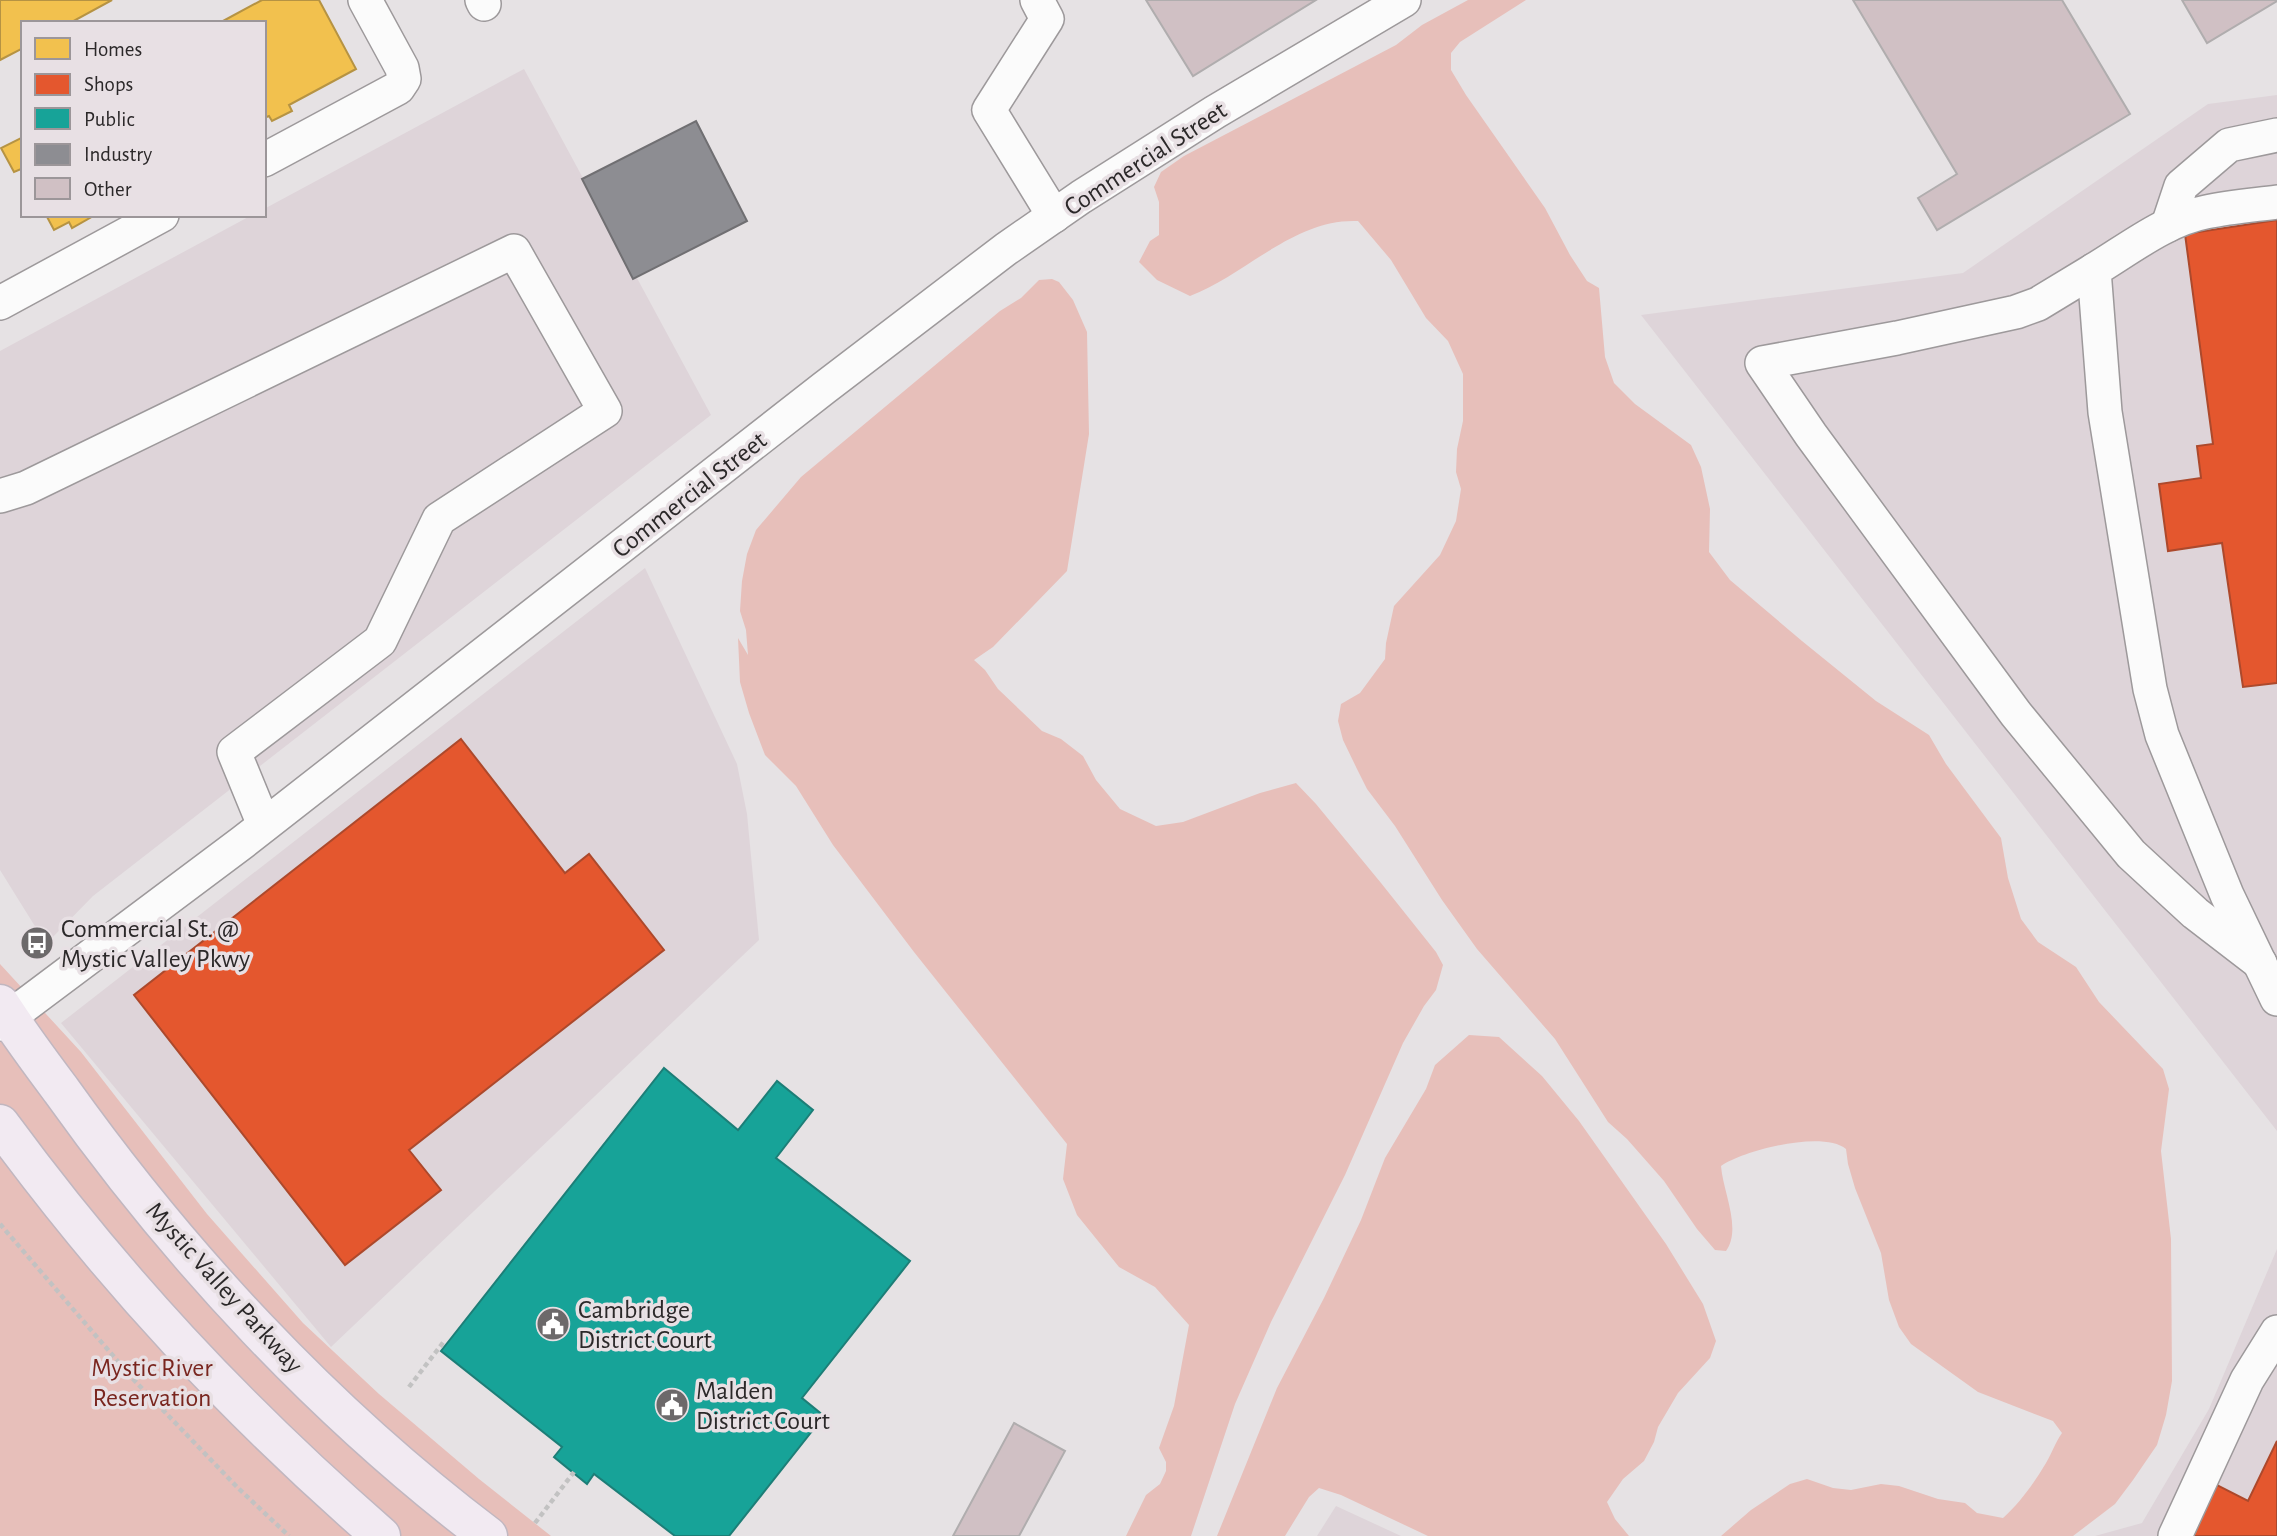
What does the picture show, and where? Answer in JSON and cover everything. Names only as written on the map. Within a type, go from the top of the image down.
[{"type":"highway","name":"Mystic Valley Parkway","points":[[3,1015],[109,1156],[178,1239],[264,1335],[381,1447],[488,1536]]},
{"type":"highway","points":[[0,1124],[73,1220],[176,1339],[267,1433],[381,1536]]},
{"type":"street","points":[[266,159],[397,88],[404,79],[402,68],[365,0]]},
{"type":"street","points":[[1037,0],[1047,19],[989,110],[1054,216]]},
{"type":"street","name":"Commercial Street","points":[[3,1015],[264,825],[1006,249],[1214,112],[1404,0]]},
{"type":"street","points":[[2168,225],[2181,186],[2229,145],[2277,135]]},
{"type":"street","points":[[2260,962],[2195,913],[2122,843],[2016,714],[1811,435],[1762,363],[2016,312],[2038,304],[2168,225],[2205,212],[2277,202]]},
{"type":"street","points":[[0,303],[158,217]]},
{"type":"street","points":[[0,496],[26,488],[514,251],[605,411],[439,519],[380,641],[234,752],[264,825]]},
{"type":"street","points":[[2094,270],[2105,412],[2150,689],[2162,735],[2227,895],[2277,999]]},
{"type":"street","points":[[2175,1536],[2247,1380],[2277,1332]]},
{"type":"path","points":[[0,1224],[133,1380],[238,1488],[289,1536]]},
{"type":"path","points":[[409,1387],[446,1340]]},
{"type":"path","points":[[535,1523],[574,1472]]},
{"type":"shaded area","points":[[524,69],[711,415],[93,896],[46,944],[0,870],[0,351],[248,217],[266,217],[266,208]]},
{"type":"shaded area","points":[[2277,95],[2277,1131],[1641,315],[1963,273],[2208,104]]},
{"type":"shaded area","points":[[645,568],[737,764],[747,814],[759,940],[331,1347],[61,1023]]},
{"type":"shaded area","points":[[2277,1249],[2277,1536],[2095,1536],[2142,1523],[2209,1409]]},
{"type":"shaded area","points":[[1336,1506],[1401,1536],[1317,1536]]},
{"type":"green space","points":[[1468,0],[1526,0],[1460,42],[1451,53],[1451,70],[1545,208],[1587,281],[1599,288],[1605,357],[1614,383],[1635,404],[1691,445],[1701,467],[1710,509],[1709,552],[1730,580],[1802,641],[1876,701],[1929,735],[1946,764],[2001,838],[2008,878],[2021,919],[2038,942],[2076,967],[2099,1002],[2163,1069],[2169,1089],[2161,1151],[2171,1239],[2172,1381],[2166,1415],[2157,1445],[2115,1504],[2073,1536],[1721,1536],[1751,1510],[1790,1484],[1807,1479],[1833,1488],[1851,1490],[1881,1484],[1899,1486],[1938,1499],[1965,1503],[1977,1513],[2003,1518],[2032,1485],[2062,1433],[2053,1421],[1978,1392],[1911,1344],[1899,1327],[1889,1300],[1881,1253],[1855,1188],[1846,1149],[1820,1141],[1784,1144],[1747,1154],[1721,1166],[1732,1232],[1726,1251],[1715,1250],[1664,1181],[1608,1122],[1555,1039],[1477,949],[1395,826],[1367,789],[1343,740],[1338,721],[1341,704],[1360,693],[1385,659],[1394,606],[1440,555],[1456,521],[1461,489],[1456,472],[1457,449],[1463,421],[1463,374],[1448,341],[1426,318],[1391,260],[1358,221],[1335,222],[1313,228],[1291,238],[1211,287],[1190,296],[1157,280],[1139,262],[1150,241],[1159,235],[1159,202],[1154,187],[1161,172],[1184,156],[1396,45],[1422,25]]},
{"type":"green space","points":[[1052,279],[1059,282],[1073,300],[1087,332],[1089,434],[1067,571],[993,647],[974,660],[998,689],[1042,731],[1061,739],[1083,756],[1096,780],[1120,809],[1156,826],[1183,822],[1260,793],[1296,783],[1381,883],[1436,952],[1443,965],[1436,990],[1403,1043],[1345,1175],[1271,1322],[1235,1404],[1191,1536],[1126,1536],[1146,1495],[1160,1484],[1166,1471],[1166,1462],[1159,1448],[1174,1406],[1189,1325],[1155,1287],[1119,1267],[1077,1215],[1063,1179],[1067,1144],[914,952],[833,845],[796,786],[765,755],[740,682],[738,638],[748,655],[746,630],[740,611],[742,581],[747,554],[756,530],[801,477],[1000,311],[1021,298],[1039,280]]},
{"type":"green space","name":"Mystic River Reservation","points":[[0,964],[81,1052],[207,1214],[303,1323],[379,1394],[551,1536],[0,1536]]},
{"type":"green space","points":[[1469,1035],[1499,1037],[1542,1076],[1579,1121],[1666,1244],[1703,1304],[1716,1341],[1710,1358],[1678,1393],[1658,1427],[1644,1461],[1623,1479],[1607,1502],[1615,1519],[1629,1536],[1428,1536],[1341,1495],[1319,1488],[1309,1497],[1285,1536],[1217,1536],[1277,1388],[1361,1220],[1385,1158],[1426,1089],[1435,1065]]},
{"type":"building: Homes","points":[[0,0],[112,0],[74,21],[21,21],[21,49],[0,60]]},
{"type":"building: Homes","points":[[262,0],[319,0],[356,69],[289,105],[292,111],[272,121],[269,116],[266,117],[266,21],[223,21]]},
{"type":"building: Homes","points":[[21,138],[21,169],[14,172],[1,148]]},
{"type":"building: Homes","points":[[47,217],[91,217],[72,228],[69,222],[54,230]]},
{"type":"building: Shops","points":[[2277,220],[2277,683],[2243,687],[2222,543],[2168,551],[2159,484],[2201,478],[2197,446],[2213,444],[2185,234]]},
{"type":"building: Shops","points":[[461,739],[565,873],[589,854],[664,950],[409,1150],[441,1190],[345,1265],[134,995]]},
{"type":"building: Shops","points":[[2277,1441],[2277,1536],[2192,1536],[2217,1485],[2248,1501]]},
{"type":"building: Public","points":[[664,1068],[738,1130],[777,1081],[813,1110],[776,1158],[910,1261],[802,1398],[824,1416],[729,1536],[675,1536],[594,1474],[587,1484],[554,1457],[562,1447],[441,1351]]},
{"type":"building: Industry","points":[[696,121],[747,221],[633,279],[582,179]]},
{"type":"building: Other","points":[[1146,0],[1316,0],[1193,76]]},
{"type":"building: Other","points":[[1853,0],[2062,0],[2130,114],[1937,230],[1918,198],[1957,174]]},
{"type":"building: Other","points":[[2182,0],[2277,0],[2277,1],[2207,43]]},
{"type":"building: Other","points":[[1014,1423],[1065,1451],[1019,1536],[953,1536]]},
{"type":"place","name":"Commercial St. @ Mystic Valley Pkwy","points":[[37,943]]},
{"type":"place","name":"Cambridge District Court","points":[[553,1324]]},
{"type":"place","name":"Malden District Court","points":[[672,1405]]}]
